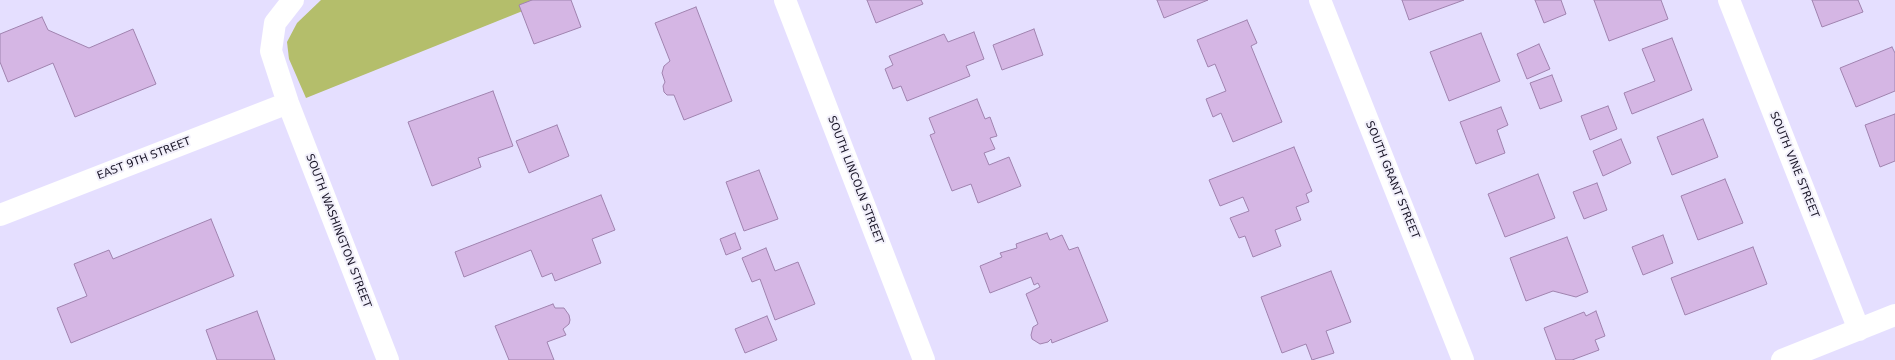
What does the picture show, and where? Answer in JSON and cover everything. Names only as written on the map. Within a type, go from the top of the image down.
[{"type":"street","name":"SOUTH WASHINGTON STREET","points":[[293,0],[275,23],[271,51],[288,103],[388,360]]},
{"type":"street","name":"SOUTH LINCOLN STREET","points":[[785,0],[924,360]]},
{"type":"street","name":"SOUTH GRANT STREET","points":[[1320,0],[1463,360]]},
{"type":"street","name":"SOUTH VINE STREET","points":[[1729,0],[1859,330]]},
{"type":"street","name":"EAST 9TH STREET","points":[[0,215],[288,103]]},
{"type":"street","points":[[1782,360],[1895,315]]},
{"type":"green space","points":[[321,0],[550,0],[306,98],[289,59],[287,42],[297,23]]},
{"type":"building","points":[[532,0],[571,0],[581,27],[534,44],[519,5]]},
{"type":"building","points":[[867,0],[921,0],[923,4],[876,23]]},
{"type":"building","points":[[1157,0],[1208,0],[1164,18]]},
{"type":"building","points":[[1402,0],[1464,0],[1409,20]]},
{"type":"building","points":[[1535,0],[1561,0],[1566,14],[1544,23]]},
{"type":"building","points":[[1594,0],[1661,0],[1668,19],[1609,41]]},
{"type":"building","points":[[1812,0],[1858,0],[1863,12],[1822,27]]},
{"type":"building","points":[[696,7],[732,101],[684,120],[674,95],[667,95],[664,92],[663,86],[665,82],[662,73],[664,66],[670,61],[655,23]]},
{"type":"building","points":[[42,17],[48,30],[89,48],[133,29],[156,84],[75,117],[53,63],[8,82],[0,62],[0,34]]},
{"type":"building","points":[[1247,20],[1257,43],[1251,46],[1282,122],[1233,142],[1221,113],[1213,117],[1206,99],[1226,91],[1215,64],[1208,67],[1197,40]]},
{"type":"building","points":[[1034,29],[1043,55],[1002,70],[993,45]]},
{"type":"building","points":[[974,32],[984,59],[966,66],[970,76],[907,101],[901,86],[893,89],[885,69],[893,65],[889,56],[944,34],[948,42]]},
{"type":"building","points":[[1481,33],[1500,81],[1449,101],[1430,52]]},
{"type":"building","points":[[1672,38],[1692,90],[1632,114],[1624,93],[1655,81],[1642,49]]},
{"type":"building","points":[[1539,44],[1550,69],[1527,79],[1517,54]]},
{"type":"building","points":[[1892,47],[1895,53],[1895,91],[1856,107],[1840,68]]},
{"type":"building","points":[[1552,75],[1562,101],[1540,109],[1530,83]]},
{"type":"building","points":[[493,91],[513,146],[478,158],[481,167],[432,186],[408,122]]},
{"type":"building","points":[[977,99],[985,119],[990,117],[997,136],[990,138],[995,149],[984,153],[989,165],[1009,157],[1021,186],[978,203],[971,184],[952,191],[930,135],[935,133],[929,118]]},
{"type":"building","points":[[1608,106],[1617,129],[1590,140],[1581,116]]},
{"type":"building","points":[[1501,107],[1508,125],[1497,130],[1505,153],[1476,164],[1460,122]]},
{"type":"building","points":[[1895,114],[1895,161],[1880,167],[1865,125]]},
{"type":"building","points":[[1703,119],[1718,157],[1672,175],[1657,137]]},
{"type":"building","points":[[557,125],[569,156],[529,173],[516,141]]},
{"type":"building","points":[[1621,139],[1631,163],[1603,176],[1593,151]]},
{"type":"building","points":[[1294,147],[1312,191],[1306,194],[1309,202],[1296,207],[1301,220],[1275,230],[1281,246],[1253,257],[1245,236],[1239,238],[1230,218],[1249,211],[1243,197],[1220,206],[1209,180]]},
{"type":"building","points":[[759,170],[778,219],[744,231],[726,182]]},
{"type":"building","points":[[1538,174],[1555,218],[1505,237],[1488,194]]},
{"type":"building","points":[[1725,179],[1743,223],[1698,240],[1681,196]]},
{"type":"building","points":[[1597,183],[1607,210],[1584,219],[1573,192]]},
{"type":"building","points":[[601,195],[615,230],[592,239],[601,263],[555,281],[552,273],[542,277],[531,250],[464,277],[455,252]]},
{"type":"building","points":[[211,219],[234,276],[71,343],[57,308],[87,296],[74,264],[109,250],[113,259]]},
{"type":"building","points":[[735,233],[741,249],[726,255],[720,239]]},
{"type":"building","points":[[1047,233],[1050,240],[1062,235],[1069,250],[1078,247],[1108,321],[1052,343],[1051,339],[1048,342],[1040,344],[1032,339],[1031,335],[1033,327],[1038,324],[1026,294],[1040,287],[1038,283],[1034,285],[1031,277],[990,293],[980,266],[1002,257],[1000,253],[1017,248],[1016,244]]},
{"type":"building","points":[[1663,235],[1673,263],[1643,275],[1632,247]]},
{"type":"building","points":[[1567,237],[1588,292],[1576,297],[1553,291],[1526,301],[1510,258]]},
{"type":"building","points":[[1753,247],[1767,284],[1685,315],[1671,278]]},
{"type":"building","points":[[766,248],[775,271],[798,262],[815,304],[775,320],[760,279],[752,282],[742,258]]},
{"type":"building","points":[[1331,271],[1351,322],[1326,331],[1334,353],[1312,360],[1306,344],[1282,353],[1261,297]]},
{"type":"building","points":[[553,304],[555,308],[564,308],[569,315],[570,320],[569,324],[563,329],[566,335],[547,342],[554,360],[509,360],[495,326]]},
{"type":"building","points":[[257,311],[275,360],[217,360],[206,330]]},
{"type":"building","points":[[1596,311],[1605,336],[1595,340],[1599,350],[1572,360],[1556,360],[1544,328],[1584,312],[1586,316]]},
{"type":"building","points":[[767,316],[777,340],[745,353],[735,329]]}]
